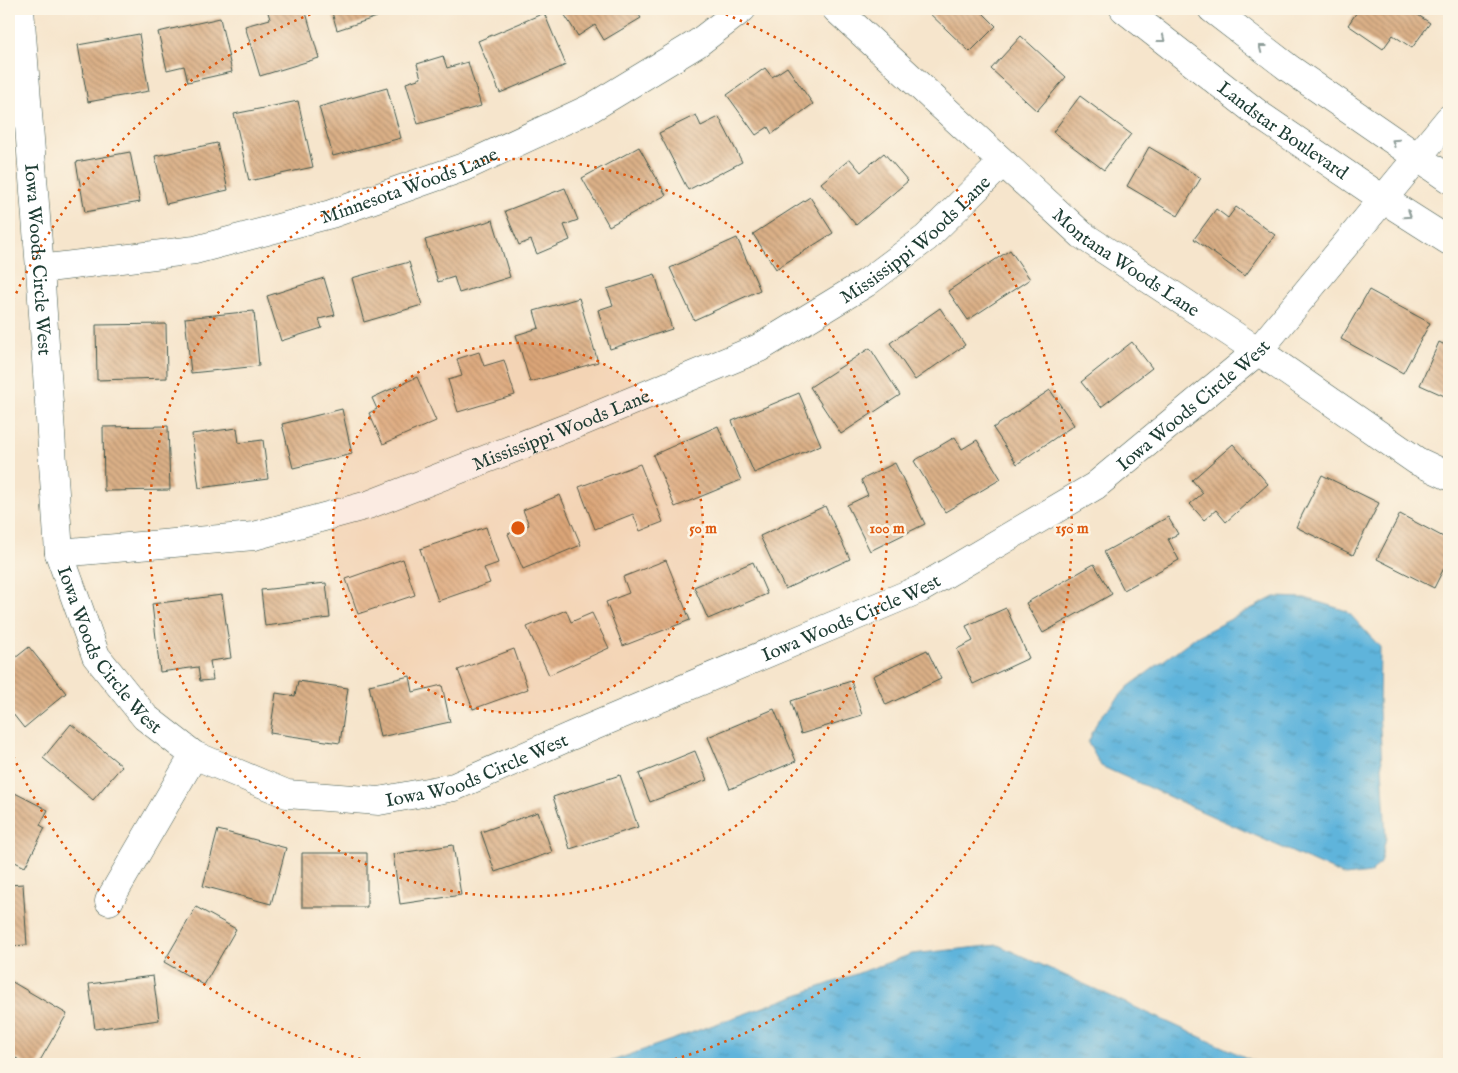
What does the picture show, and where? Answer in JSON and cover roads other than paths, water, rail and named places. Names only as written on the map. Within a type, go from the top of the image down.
[{"type":"street","name":"Iowa Woods Circle West","points":[[20,9],[59,553],[96,656],[145,717],[194,755],[287,794],[379,801],[454,787],[920,589],[1095,486],[1258,350],[1449,119]]},
{"type":"street","name":"Minnesota Woods Lane","points":[[40,269],[195,250],[331,214],[464,167],[591,108],[698,43],[742,9]]},
{"type":"street","name":"Montana Woods Lane","points":[[836,9],[1082,235],[1258,350],[1417,461],[1449,476]]},
{"type":"street","name":"Landstar Boulevard","points":[[1124,9],[1261,116],[1383,199],[1449,241]]},
{"type":"street","points":[[1212,9],[1290,69],[1449,179]]},
{"type":"street","name":"Mississippi Woods Lane","points":[[59,553],[254,536],[368,505],[579,423],[759,348],[866,283],[926,238],[1002,163]]},
{"type":"street","points":[[109,901],[194,755]]},
{"type":"water","points":[[1274,597],[1305,598],[1347,611],[1380,647],[1379,710],[1386,838],[1380,863],[1371,873],[1345,876],[1101,766],[1088,743],[1098,720],[1128,687],[1194,638]]},
{"type":"water","points":[[998,945],[1260,1064],[604,1064],[912,954]]}]
